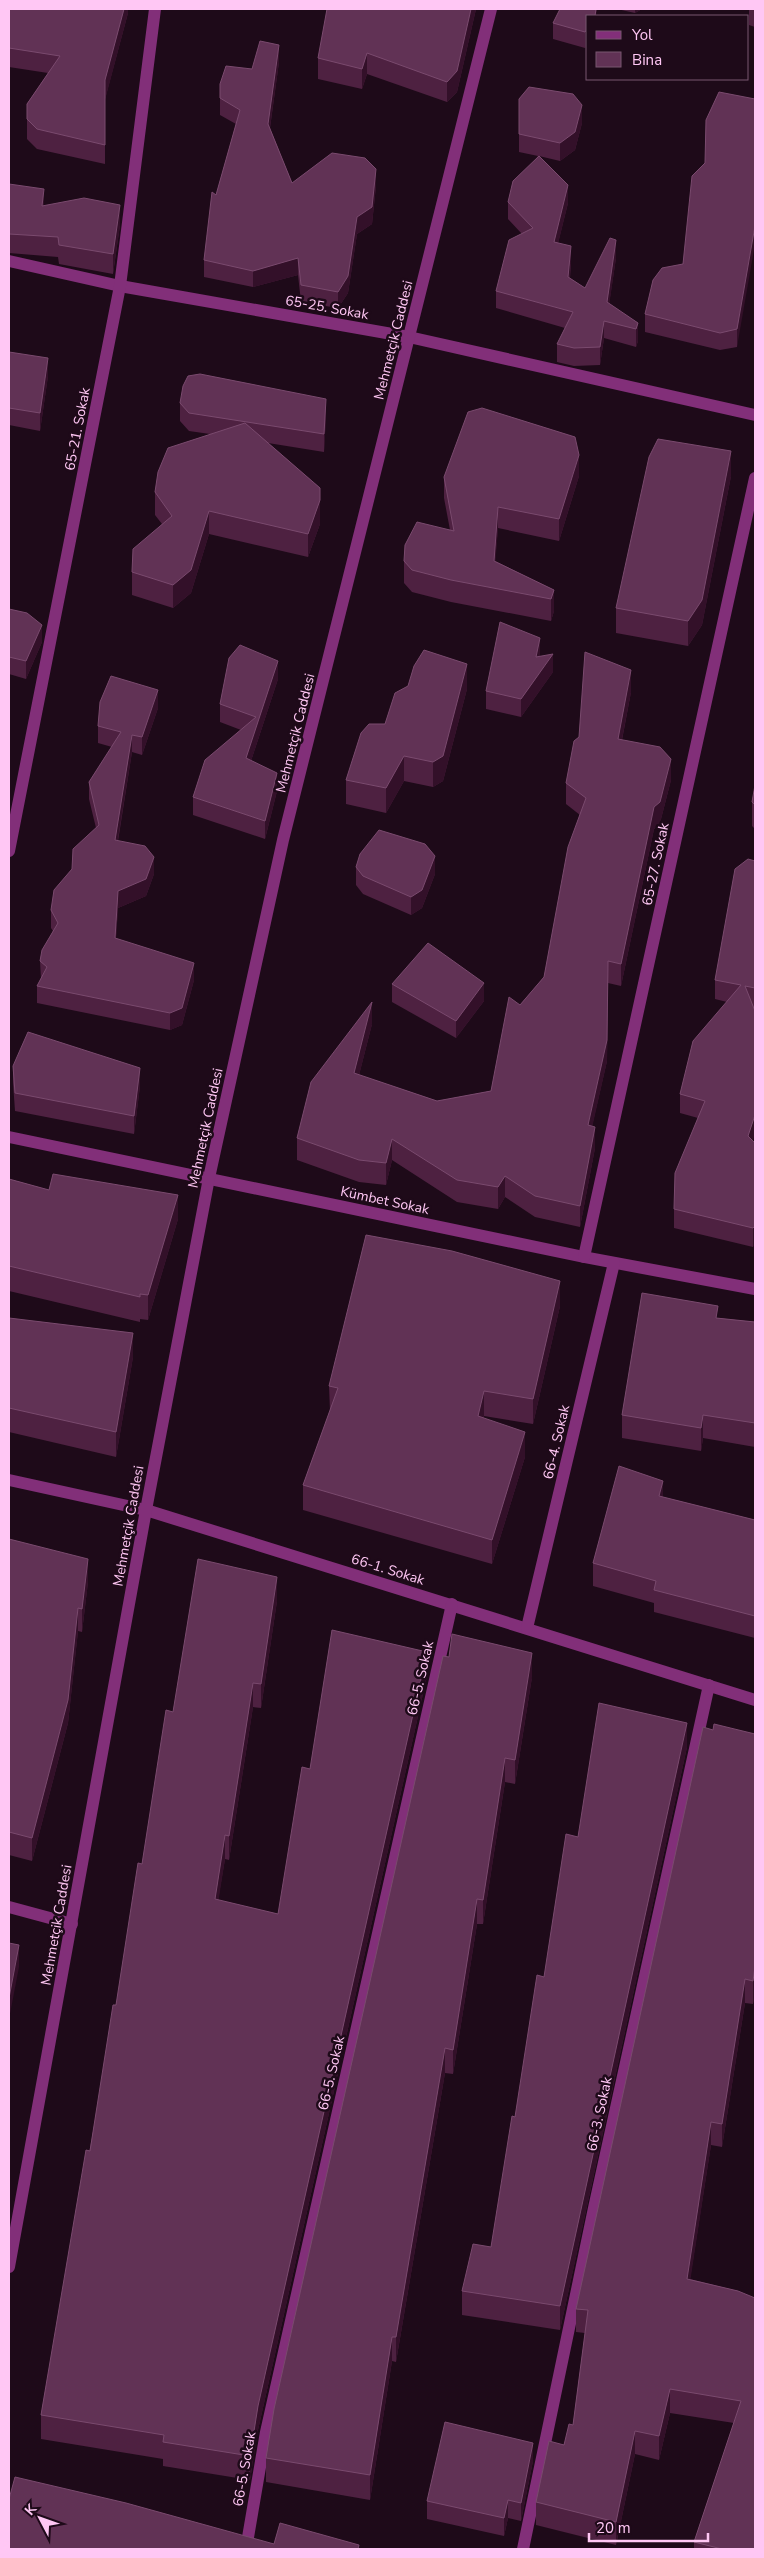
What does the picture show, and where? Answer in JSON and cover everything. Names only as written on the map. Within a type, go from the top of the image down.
[{"type":"street","name":"65-21. Sokak","points":[[9,851],[120,286],[155,9]]},
{"type":"street","name":"Mehmetçik Caddesi","points":[[9,2267],[12,2236],[72,1924],[146,1510],[209,1178],[283,840],[491,9]]},
{"type":"street","name":"65-25. Sokak","points":[[9,261],[120,286],[409,337],[755,415]]},
{"type":"street","name":"65-27. Sokak","points":[[584,1257],[755,478]]},
{"type":"street","name":"Kümbet Sokak","points":[[9,1137],[584,1257],[755,1289]]},
{"type":"street","name":"66-4. Sokak","points":[[527,1628],[614,1263]]},
{"type":"street","name":"66-1. Sokak","points":[[9,1480],[146,1510],[755,1700]]},
{"type":"street","name":"66-5. Sokak","points":[[246,2549],[268,2422],[452,1604]]},
{"type":"street","name":"66-3. Sokak","points":[[523,2549],[594,2208],[709,1685]]},
{"type":"street","points":[[9,1907],[72,1924]]},
{"type":"building","points":[[9,9],[124,9],[105,80],[105,145],[37,129],[27,119],[27,104],[60,56],[9,48]]},
{"type":"building","points":[[327,9],[471,9],[457,71],[447,82],[367,53],[362,69],[318,58]]},
{"type":"building","points":[[560,9],[596,9],[595,15],[586,15],[585,32],[553,23]]},
{"type":"building","points":[[260,41],[279,45],[268,124],[292,183],[332,153],[365,158],[376,169],[372,207],[357,217],[348,276],[338,292],[301,285],[298,258],[253,271],[204,260],[212,192],[216,195],[240,110],[220,98],[220,84],[226,66],[252,69]]},
{"type":"building","points":[[529,87],[573,94],[582,105],[575,132],[560,143],[519,134],[519,99]]},
{"type":"building","points":[[719,92],[755,99],[755,226],[737,329],[720,333],[645,314],[653,280],[662,268],[683,264],[692,176],[705,163],[706,120]]},
{"type":"building","points":[[539,156],[568,185],[554,242],[571,246],[568,277],[585,288],[610,238],[616,240],[607,302],[638,323],[636,329],[604,321],[600,347],[574,348],[557,344],[573,312],[496,291],[509,240],[533,228],[508,202],[513,181]]},
{"type":"building","points":[[9,184],[44,189],[42,206],[84,198],[120,205],[113,254],[59,245],[58,237],[9,234]]},
{"type":"building","points":[[9,352],[48,358],[40,413],[9,408]]},
{"type":"building","points":[[200,374],[326,399],[324,434],[189,413],[180,403],[183,386],[188,376]]},
{"type":"building","points":[[482,408],[575,437],[579,455],[559,519],[498,507],[494,561],[554,590],[551,599],[451,580],[412,570],[404,561],[405,545],[417,522],[454,531],[444,477],[468,412]]},
{"type":"building","points":[[245,423],[320,488],[320,500],[308,534],[209,511],[191,570],[173,585],[132,572],[133,549],[172,516],[155,492],[158,472],[168,448]]},
{"type":"building","points":[[658,439],[731,451],[702,600],[688,621],[616,608],[649,457]]},
{"type":"building","points":[[9,609],[27,613],[42,625],[26,661],[9,657]]},
{"type":"building","points":[[500,622],[540,638],[536,657],[553,654],[521,699],[486,691]]},
{"type":"building","points":[[240,645],[278,661],[246,758],[277,773],[265,821],[193,797],[205,760],[256,717],[220,704],[229,658]]},
{"type":"building","points":[[424,650],[467,664],[443,756],[433,762],[404,756],[386,788],[346,780],[361,733],[369,724],[385,724],[395,693],[408,686],[414,666]]},
{"type":"building","points":[[585,652],[631,670],[618,739],[660,747],[671,759],[660,802],[654,807],[621,964],[608,961],[607,1040],[588,1125],[595,1127],[580,1206],[535,1196],[505,1176],[498,1187],[457,1180],[392,1139],[386,1163],[359,1160],[297,1138],[311,1082],[372,1002],[354,1073],[437,1101],[491,1091],[509,997],[520,1005],[544,977],[568,847],[586,798],[566,783],[574,741],[579,737]]},
{"type":"building","points":[[111,676],[158,690],[142,737],[132,735],[115,840],[145,846],[154,857],[146,879],[118,891],[115,938],[194,963],[182,1008],[170,1013],[37,986],[47,967],[40,961],[42,950],[58,923],[51,910],[54,890],[72,869],[73,849],[99,825],[89,782],[121,732],[98,726],[100,702]]},
{"type":"building","points":[[755,785],[755,805],[752,802]]},
{"type":"building","points":[[379,830],[425,844],[435,856],[422,890],[411,897],[363,876],[356,867],[360,854]]},
{"type":"building","points":[[748,859],[755,861],[755,988],[745,986],[755,1011],[755,1115],[748,1136],[755,1143],[755,1226],[753,1228],[674,1209],[675,1173],[705,1101],[680,1094],[693,1041],[741,985],[715,980],[735,869]]},
{"type":"building","points":[[428,943],[484,983],[456,1021],[392,984]]},
{"type":"building","points":[[28,1032],[140,1068],[134,1116],[15,1093],[13,1066]]},
{"type":"building","points":[[53,1174],[178,1195],[148,1295],[140,1294],[140,1297],[9,1266],[9,1179],[49,1190]]},
{"type":"building","points":[[366,1235],[452,1251],[560,1281],[533,1399],[484,1391],[478,1416],[525,1432],[492,1540],[303,1485],[338,1388],[329,1386]]},
{"type":"building","points":[[642,1293],[718,1306],[716,1318],[755,1322],[755,1423],[703,1415],[701,1428],[622,1415]]},
{"type":"building","points":[[9,1318],[133,1333],[116,1432],[9,1408]]},
{"type":"building","points":[[619,1466],[663,1481],[659,1496],[755,1520],[755,1616],[654,1590],[656,1581],[593,1563]]},
{"type":"building","points":[[9,1539],[88,1559],[82,1609],[78,1608],[68,1700],[32,1838],[9,1832]]},
{"type":"building","points":[[198,1559],[277,1577],[261,1684],[253,1683],[229,1836],[225,1835],[215,1899],[278,1914],[302,1767],[310,1769],[332,1630],[427,1652],[258,2406],[250,2456],[163,2442],[164,2435],[41,2415],[86,2150],[90,2151],[113,2005],[116,2005],[138,1863],[142,1864],[166,1710],[173,1712]]},
{"type":"building","points":[[452,1634],[532,1653],[515,1760],[505,1758],[483,1900],[477,1899],[453,2050],[445,2048],[396,2337],[392,2337],[370,2475],[266,2458],[274,2409],[443,1656],[449,1657]]},
{"type":"building","points":[[599,1703],[687,1723],[560,2306],[462,2291],[473,2244],[491,2247],[512,2116],[515,2117],[537,1975],[544,1977],[566,1834],[578,1837]]},
{"type":"building","points":[[714,1724],[755,1734],[755,1967],[753,1981],[745,1979],[722,2124],[711,2122],[687,2279],[738,2291],[755,2298],[755,2549],[722,2549],[694,2542],[741,2401],[670,2389],[659,2436],[635,2431],[616,2522],[536,2502],[549,2441],[564,2445],[569,2424],[573,2425],[588,2310],[576,2309],[703,1727],[713,1730]]},
{"type":"building","points":[[9,1943],[19,1945],[9,1998]]},
{"type":"building","points":[[445,2422],[533,2443],[521,2503],[508,2500],[504,2518],[427,2501]]},
{"type":"building","points":[[15,2477],[126,2503],[274,2544],[280,2523],[359,2545],[358,2549],[9,2549],[9,2499]]}]
